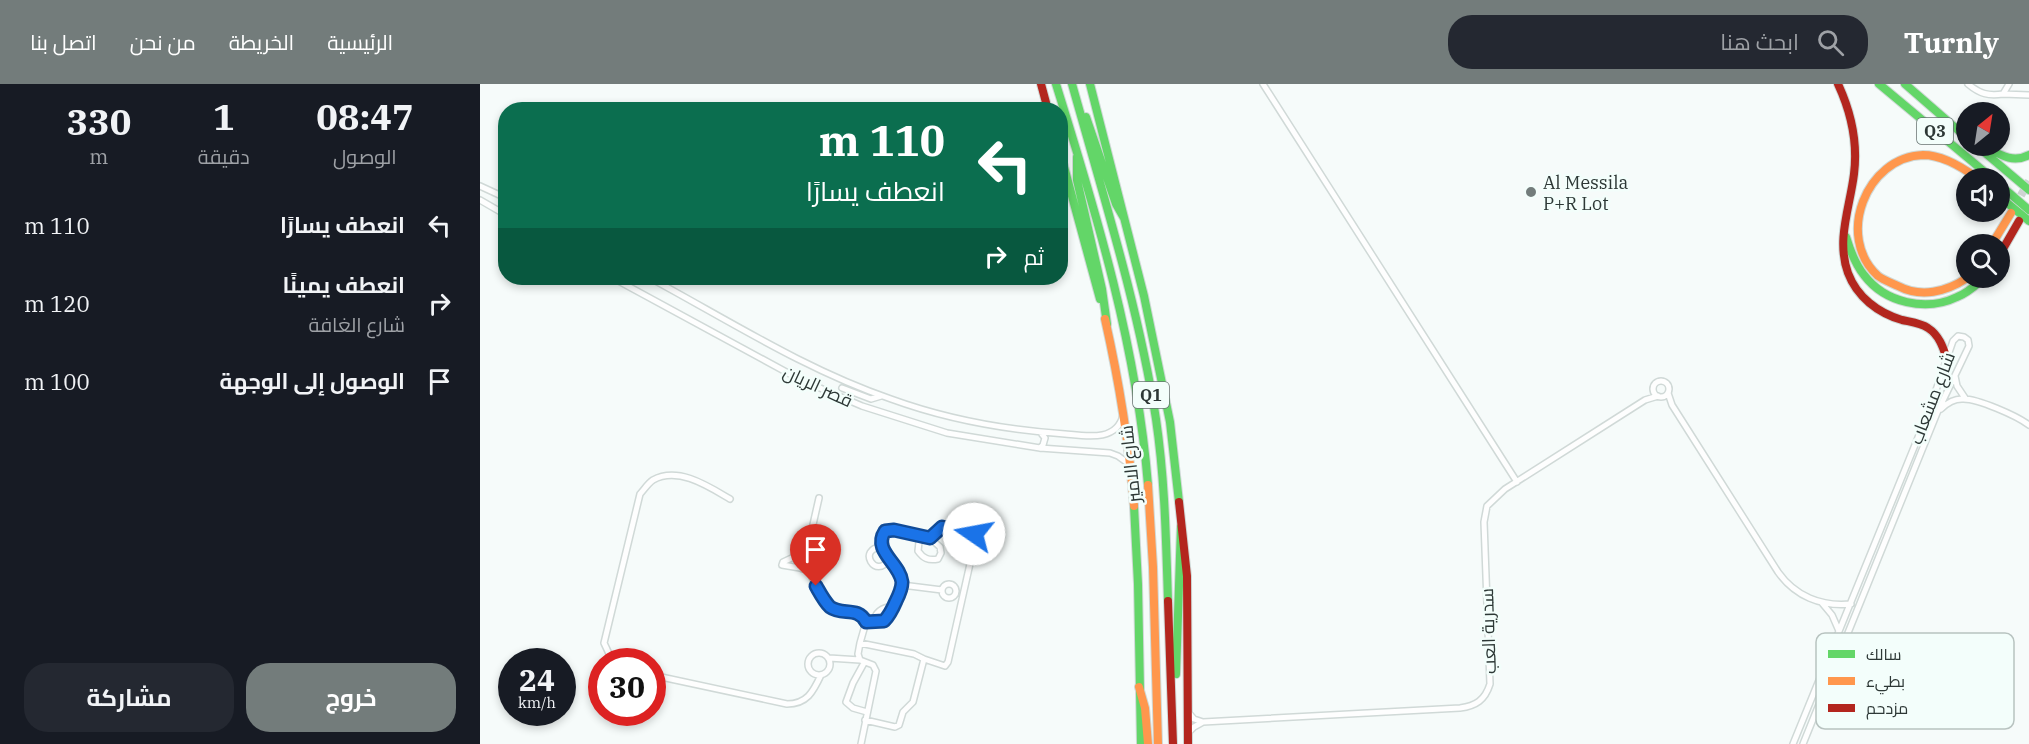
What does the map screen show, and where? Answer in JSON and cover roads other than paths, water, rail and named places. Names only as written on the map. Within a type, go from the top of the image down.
[{"type":"main road","points":[[1041,84],[1046,102]]},
{"type":"main road","name":"شارع الامير","points":[[1056,84],[1062,102]]},
{"type":"main road","name":"شارع الامير","points":[[1072,84],[1131,295],[1156,421],[1164,490],[1173,744]]},
{"type":"main road","points":[[1090,84],[1153,336],[1170,422],[1187,576],[1188,744]]},
{"type":"main road","points":[[1838,84],[1852,121]]},
{"type":"main road","points":[[1843,84],[1853,113],[1855,164],[1844,234],[1843,249],[1846,268],[1853,284],[1865,300],[1885,314],[1930,329],[1939,339],[1947,359]]},
{"type":"main road","name":"Q3","points":[[1879,84],[1980,168]]},
{"type":"main road","name":"Q3","points":[[1905,84],[1956,128]]},
{"type":"main road","points":[[1075,98],[1086,116],[1116,204],[1124,219]]},
{"type":"main road","name":"شارع الامير","points":[[1068,121],[1116,289],[1143,440],[1151,524],[1158,744]]},
{"type":"main road","points":[[1078,152],[1077,180],[1102,289],[1107,324]]},
{"type":"main road","points":[[2003,156],[2009,159],[2019,159],[2029,155]]},
{"type":"main road","points":[[1956,285],[1931,293],[1914,292],[1892,284],[1878,275],[1863,255],[1857,232],[1857,215],[1864,193],[1873,180],[1890,165],[1904,159],[1927,156],[1956,163],[1963,168]]},
{"type":"main road","name":"Q3","points":[[1989,156],[2029,190]]},
{"type":"main road","name":"شارع الامير","points":[[1068,181],[1107,324],[1124,413],[1130,465],[1139,627],[1141,744]]},
{"type":"main road","points":[[2010,194],[2029,210]]},
{"type":"main road","points":[[2010,205],[2029,221]]},
{"type":"main road","points":[[1998,234],[2011,213]]},
{"type":"main road","points":[[2010,237],[2019,221]]},
{"type":"main road","points":[[1844,234],[1856,263],[1866,278],[1883,293],[1902,301],[1928,305],[1946,302],[1973,288]]},
{"type":"main road","points":[[1172,715],[1176,681],[1181,527]]},
{"type":"main road","points":[[1139,687],[1145,708],[1148,744]]},
{"type":"street","points":[[1263,84],[1517,482]]},
{"type":"street","points":[[1968,84],[1982,94],[2029,95]]},
{"type":"street","points":[[2003,94],[2009,84]]},
{"type":"street","points":[[480,186],[498,194]]},
{"type":"street","points":[[480,200],[498,210]]},
{"type":"street","name":"قصر الريان","points":[[626,285],[799,379],[862,406],[947,433],[1040,448],[1110,453],[1130,465]]},
{"type":"street","name":"قصر الريان","points":[[663,285],[844,380],[881,396],[938,413],[1041,432],[1101,436],[1116,428],[1122,422],[1124,413]]},
{"type":"street","name":"شارع مشعاب","points":[[1839,631],[1935,395],[1955,338],[1960,336],[1967,338],[1969,346],[1937,413],[1848,633]]},
{"type":"street","points":[[1955,372],[1957,386],[1965,398]]},
{"type":"street","points":[[840,397],[844,380]]},
{"type":"street","points":[[1672,405],[1653,389],[1656,384],[1663,382],[1668,386],[1672,405],[1782,579],[1796,592],[1820,602],[1838,605],[1851,604]]},
{"type":"street","points":[[842,388],[871,399],[881,396]]},
{"type":"street","name":"سدرية العب","points":[[1645,400],[1653,389]]},
{"type":"street","points":[[1660,396],[1668,393]]},
{"type":"street","name":"سدرية العب","points":[[1203,722],[1460,708],[1476,704],[1488,692],[1490,684],[1484,514],[1492,499],[1645,400],[1660,396]]},
{"type":"street","points":[[1937,413],[1950,402],[1965,398],[2008,414],[2029,425]]},
{"type":"street","points":[[1040,448],[1045,438],[1041,432]]},
{"type":"street","points":[[606,648],[604,643],[640,494],[652,480],[669,474],[698,481],[730,499]]},
{"type":"street","points":[[807,551],[819,498]]},
{"type":"street","points":[[860,642],[914,654],[939,665],[945,666],[948,662],[976,537],[974,534],[942,527],[930,538]]},
{"type":"street","points":[[866,622],[884,621],[894,606],[902,585],[897,571],[882,547],[881,538],[885,531],[894,530],[930,538],[938,543],[941,553],[938,559],[923,557],[918,551],[918,542],[923,537]]},
{"type":"street","points":[[882,547],[876,547],[871,551],[870,562],[881,567],[889,559]]},
{"type":"street","points":[[807,551],[813,554],[815,560],[813,566],[808,569],[785,567],[781,564],[798,555],[807,551]]},
{"type":"street","points":[[798,555],[796,560],[800,568]]},
{"type":"street","points":[[808,569],[824,601],[831,608],[856,612],[866,622],[858,654],[862,662]]},
{"type":"street","points":[[902,585],[942,590]]},
{"type":"street","points":[[1820,602],[1830,612],[1839,631]]},
{"type":"street","points":[[874,622],[881,610],[894,606]]},
{"type":"street","points":[[821,675],[812,672],[808,667],[808,661],[817,652],[829,658],[873,665],[876,671],[861,744]]},
{"type":"street","points":[[666,678],[787,704],[802,702],[810,696],[821,675],[830,667],[829,658]]},
{"type":"street","points":[[865,720],[896,727],[899,725],[903,712],[913,702],[924,659]]},
{"type":"street","points":[[862,662],[846,702],[853,708],[867,712]]},
{"type":"street","name":"شارع مشعاب","points":[[1793,744],[1816,688]]},
{"type":"street","points":[[1188,712],[1194,719],[1203,722]]},
{"type":"street","name":"شارع مشعاب","points":[[1803,744],[1816,713]]},
{"type":"street","points":[[1804,717],[1813,720]]},
{"type":"street","points":[[1188,734],[1203,722]]},
{"type":"tunnel","points":[[2015,206],[2029,181]]},
{"type":"place","name":"Al Messila P+R Lot","points":[[1531,192]]}]
